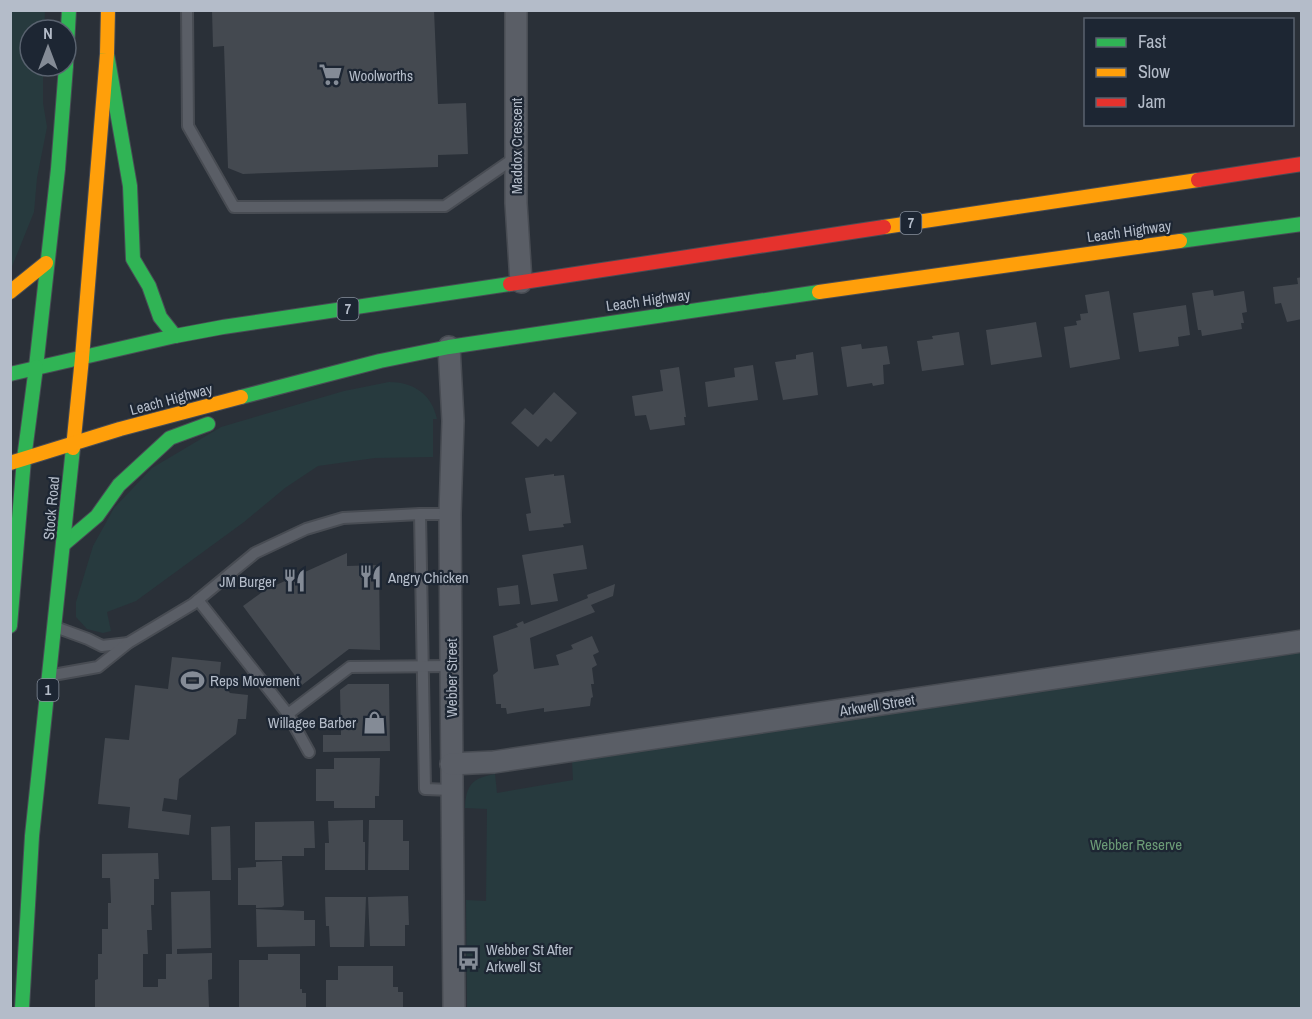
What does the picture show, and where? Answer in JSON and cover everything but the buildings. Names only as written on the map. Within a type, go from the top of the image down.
[{"type":"main road","name":"Stock Road","points":[[22,1008],[32,836],[82,358],[107,54],[108,10]]},
{"type":"main road","points":[[107,54],[130,186],[133,259],[149,286],[160,317],[175,336]]},
{"type":"main road","name":"Stock Road","points":[[10,626],[17,461],[36,367],[58,169],[65,78]]},
{"type":"main road","name":"7","points":[[10,374],[175,336],[1302,164]]},
{"type":"main road","name":"Leach Highway","points":[[17,461],[74,443],[305,380],[449,347],[649,316],[1302,224]]},
{"type":"main road","points":[[10,292],[46,263]]},
{"type":"main road","points":[[252,408],[305,380]]},
{"type":"main road","points":[[64,544],[97,516],[119,485],[170,438],[221,419]]},
{"type":"street","name":"Maddox Crescent","points":[[516,10],[516,203],[521,282]]},
{"type":"street","name":"Webber Street","points":[[449,347],[453,421],[450,514],[454,1008]]},
{"type":"street","name":"Arkwell Street","points":[[451,764],[505,760],[1302,641]]},
{"type":"lane","points":[[187,10],[188,126],[234,207],[445,206],[516,157]]},
{"type":"lane","points":[[420,514],[424,789],[452,790]]},
{"type":"lane","points":[[50,675],[98,667],[128,643],[198,600],[255,553],[306,529],[344,518],[450,514]]},
{"type":"lane","points":[[198,600],[288,714],[309,752]]},
{"type":"lane","points":[[55,627],[102,646],[128,643]]},
{"type":"lane","points":[[288,714],[350,666],[451,666]]},
{"type":"green space","points":[[11,11],[45,11],[45,18],[18,18],[18,78],[43,78],[43,103],[47,127],[37,178],[34,212],[11,269]]},
{"type":"green space","points":[[389,382],[413,387],[426,396],[431,403],[437,419],[433,419],[433,457],[375,458],[318,466],[285,488],[244,522],[136,601],[107,612],[111,631],[103,633],[87,629],[76,617],[76,602],[93,546],[114,508],[152,468],[221,427],[344,391]]},
{"type":"green space","name":"Webber Reserve","points":[[1301,651],[1301,1008],[467,1008],[466,900],[486,901],[487,809],[465,808],[469,788],[476,780],[495,774],[497,793],[573,780],[572,761]]},
{"type":"traffic: fast","points":[[69,10],[69,18]]},
{"type":"traffic: fast","points":[[107,54],[130,186],[133,259],[149,286],[160,317],[175,336]]},
{"type":"traffic: fast","points":[[36,367],[58,169],[65,78]]},
{"type":"traffic: fast","points":[[1180,241],[1302,224]]},
{"type":"traffic: fast","points":[[10,374],[223,327],[510,284]]},
{"type":"traffic: fast","points":[[241,397],[380,361],[449,347],[819,292]]},
{"type":"traffic: fast","points":[[10,626],[24,459],[36,367]]},
{"type":"traffic: fast","points":[[64,544],[97,516],[119,485],[170,438],[208,424]]},
{"type":"traffic: fast","points":[[22,1008],[32,836],[73,448]]},
{"type":"traffic: slow","points":[[82,358],[107,54],[108,10]]},
{"type":"traffic: slow","points":[[884,227],[1198,180]]},
{"type":"traffic: slow","points":[[819,292],[1180,241]]},
{"type":"traffic: slow","points":[[10,292],[46,263]]},
{"type":"traffic: slow","points":[[73,448],[82,358]]},
{"type":"traffic: slow","points":[[10,463],[120,429],[241,397]]},
{"type":"traffic: jam","points":[[1198,180],[1302,164]]},
{"type":"traffic: jam","points":[[510,284],[884,227]]},
{"type":"place","name":"Woolworths","points":[[331,75]]},
{"type":"place","name":"Angry Chicken","points":[[370,577]]},
{"type":"place","name":"JM Burger","points":[[294,581]]},
{"type":"place","name":"Reps Movement","points":[[192,680]]},
{"type":"place","name":"Willagee Barber","points":[[374,722]]},
{"type":"place","name":"Webber St After Arkwell St","points":[[468,958]]}]
